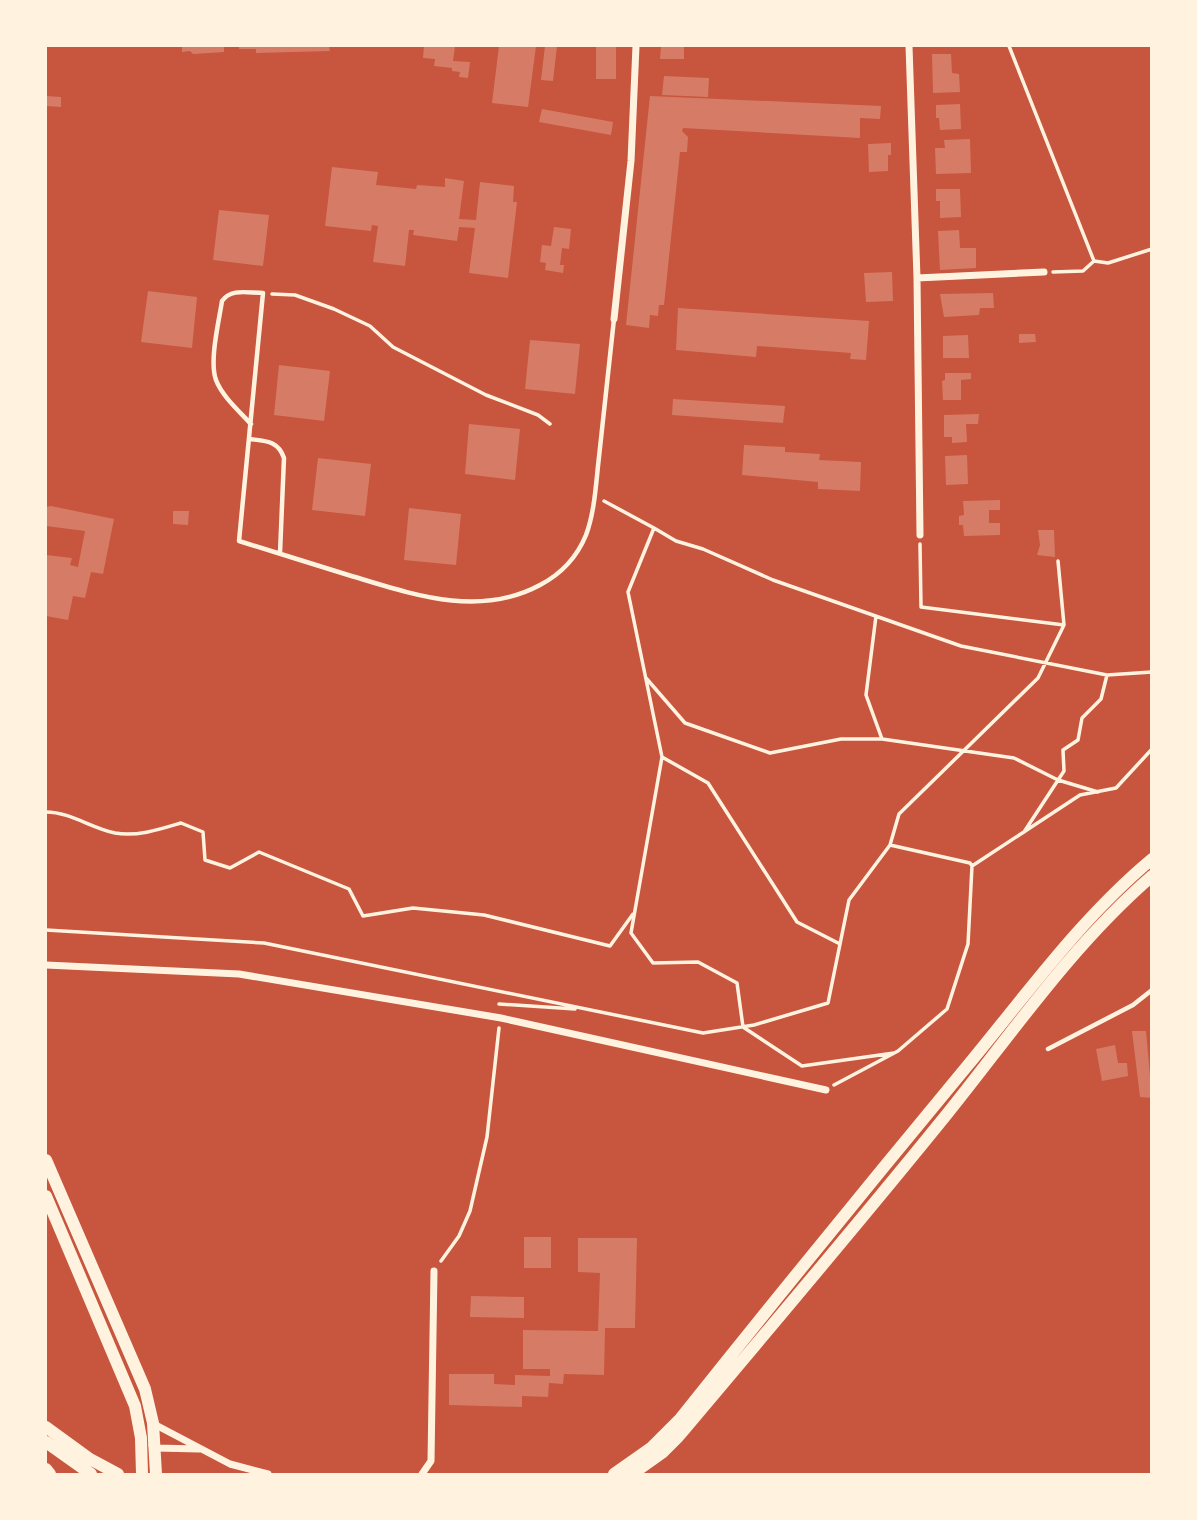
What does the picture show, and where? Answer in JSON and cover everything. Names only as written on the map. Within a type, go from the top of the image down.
[{"type":"main road","points":[[614,1475],[651,1448],[680,1419],[842,1217],[1079,931],[1123,883],[1152,859]]},
{"type":"main road","points":[[632,1475],[678,1437],[855,1228],[1079,950],[1127,898],[1152,876]]},
{"type":"main road","points":[[46,1160],[145,1390],[142,1475]]},
{"type":"main road","points":[[46,1196],[145,1429],[156,1448],[156,1475]]},
{"type":"main road","points":[[46,1427],[90,1459],[118,1475]]},
{"type":"main road","points":[[46,1442],[91,1475]]},
{"type":"main road","points":[[46,1469],[50,1475]]},
{"type":"street","points":[[614,319],[631,161],[636,46]]},
{"type":"street","points":[[909,46],[917,278],[920,535]]},
{"type":"street","points":[[917,278],[1044,272]]},
{"type":"street","points":[[46,965],[239,974],[501,1018],[825,1090]]},
{"type":"street","points":[[422,1475],[431,1461],[434,1271]]},
{"type":"street","points":[[145,1429],[156,1448],[200,1449]]},
{"type":"street","points":[[145,1429],[200,1449],[230,1464],[268,1475]]},
{"type":"lane","points":[[251,424],[216,382],[213,369],[222,301],[227,294],[233,292],[262,293],[251,424],[239,541],[437,600],[483,603],[527,592],[565,567],[578,551],[587,532],[594,496],[614,319]]},
{"type":"lane","points":[[249,439],[273,442],[281,449],[284,458],[280,554]]},
{"type":"lane","points":[[1048,1049],[1133,1005],[1152,990]]},
{"type":"path","points":[[1009,46],[1094,261]]},
{"type":"path","points":[[1094,261],[1108,263],[1152,249]]},
{"type":"path","points":[[1044,272],[1083,271],[1094,261]]},
{"type":"path","points":[[262,293],[295,295],[334,309],[370,327],[393,347],[486,395],[538,415],[550,424]]},
{"type":"path","points":[[594,496],[676,541],[703,549],[773,580],[961,646],[1107,675],[1152,672]]},
{"type":"path","points":[[654,528],[628,592],[662,757],[631,933],[653,963],[698,962],[737,983],[743,1027],[802,1066],[894,1053]]},
{"type":"path","points":[[920,535],[921,607],[1064,625]]},
{"type":"path","points":[[46,930],[264,943],[703,1033],[743,1027],[828,1003],[849,900],[890,845],[899,814],[1038,678],[1064,625],[1058,561]]},
{"type":"path","points":[[876,617],[866,695],[882,739]]},
{"type":"path","points":[[1024,832],[1064,771],[1063,750],[1078,740],[1082,718],[1101,699],[1107,675]]},
{"type":"path","points":[[645,677],[685,723],[770,753],[841,738],[882,739],[1014,758],[1058,780],[1098,792]]},
{"type":"path","points":[[972,866],[1080,795],[1116,788],[1152,749]]},
{"type":"path","points":[[662,757],[708,783],[797,922],[841,944]]},
{"type":"path","points":[[46,812],[57,812],[116,833],[152,831],[181,823],[203,832],[205,860],[230,867],[258,852],[349,889],[363,916],[413,908],[484,915],[610,946],[635,912]]},
{"type":"path","points":[[890,845],[970,863],[972,866]]},
{"type":"path","points":[[825,1090],[894,1053],[947,1009],[968,944],[972,866]]},
{"type":"path","points":[[434,1271],[459,1236],[470,1211],[487,1137],[501,1018]]},
{"type":"building","points":[[182,46],[224,46],[224,52],[193,54],[190,51],[182,52]]},
{"type":"building","points":[[239,46],[329,46],[330,51],[256,53],[256,49],[239,49]]},
{"type":"building","points":[[424,46],[455,46],[453,61],[470,62],[468,78],[459,77],[460,72],[452,71],[452,68],[434,66],[435,59],[423,58]]},
{"type":"building","points":[[499,46],[536,46],[528,107],[492,103]]},
{"type":"building","points":[[545,46],[557,46],[553,81],[541,80]]},
{"type":"building","points":[[596,46],[616,46],[616,79],[596,79]]},
{"type":"building","points":[[661,46],[684,46],[684,59],[660,59]]},
{"type":"building","points":[[932,54],[951,54],[952,73],[959,74],[960,92],[933,93]]},
{"type":"building","points":[[664,76],[709,78],[708,97],[662,95]]},
{"type":"building","points":[[46,96],[61,97],[61,107],[46,106]]},
{"type":"building","points":[[650,96],[881,106],[880,119],[860,118],[860,138],[683,128],[682,131],[688,137],[687,152],[680,152],[664,305],[659,305],[658,316],[650,315],[649,328],[626,325]]},
{"type":"building","points":[[960,104],[961,129],[940,130],[936,105]]},
{"type":"building","points":[[542,109],[613,122],[611,135],[539,122]]},
{"type":"building","points":[[970,139],[971,173],[936,174],[935,148],[945,148],[944,140]]},
{"type":"building","points":[[891,143],[888,171],[869,172],[868,144]]},
{"type":"building","points":[[332,167],[378,172],[376,185],[416,189],[417,185],[445,187],[445,178],[464,181],[459,219],[476,220],[480,182],[514,186],[513,202],[517,202],[508,278],[469,273],[475,228],[459,227],[457,241],[413,235],[414,230],[409,230],[405,266],[373,262],[378,226],[372,225],[371,231],[325,226]]},
{"type":"building","points":[[936,189],[960,189],[961,217],[940,218],[940,201],[936,201]]},
{"type":"building","points":[[219,210],[269,215],[263,266],[213,260]]},
{"type":"building","points":[[554,227],[571,229],[569,249],[562,248],[560,265],[564,265],[563,273],[545,270],[546,263],[540,262],[542,245],[551,246]]},
{"type":"building","points":[[959,230],[960,248],[976,248],[976,268],[940,270],[938,231]]},
{"type":"building","points":[[892,272],[893,301],[866,302],[864,273]]},
{"type":"building","points":[[148,291],[197,297],[192,348],[141,342]]},
{"type":"building","points":[[993,293],[994,308],[980,308],[979,315],[944,317],[940,294]]},
{"type":"building","points":[[678,308],[869,321],[866,360],[850,359],[851,353],[757,346],[756,357],[676,350]]},
{"type":"building","points":[[1019,334],[1035,334],[1036,342],[1019,343]]},
{"type":"building","points":[[968,335],[969,358],[943,358],[943,336]]},
{"type":"building","points":[[530,340],[580,344],[575,394],[525,389]]},
{"type":"building","points":[[279,365],[330,371],[324,421],[274,415]]},
{"type":"building","points":[[945,373],[971,373],[971,379],[961,380],[961,400],[943,400],[942,381],[945,380]]},
{"type":"building","points":[[673,399],[785,406],[783,423],[672,415]]},
{"type":"building","points":[[979,414],[978,424],[966,424],[967,442],[952,443],[952,437],[944,437],[944,415]]},
{"type":"building","points":[[469,424],[520,429],[515,480],[465,474]]},
{"type":"building","points":[[744,445],[785,447],[785,452],[820,454],[819,460],[861,462],[860,491],[818,489],[818,482],[742,475]]},
{"type":"building","points":[[967,455],[968,484],[946,485],[945,456]]},
{"type":"building","points":[[318,458],[371,464],[365,516],[312,510]]},
{"type":"building","points":[[1000,500],[1000,510],[989,510],[989,523],[1000,523],[1000,535],[964,536],[963,525],[959,525],[959,516],[964,515],[963,501]]},
{"type":"building","points":[[46,507],[114,519],[103,574],[91,572],[85,598],[73,596],[68,620],[46,616],[46,555],[72,558],[70,565],[78,567],[85,531],[46,526]]},
{"type":"building","points":[[409,508],[461,514],[456,565],[404,560]]},
{"type":"building","points":[[173,511],[189,511],[188,525],[173,524]]},
{"type":"building","points":[[1038,530],[1054,530],[1055,557],[1037,555],[1040,545]]},
{"type":"building","points":[[1132,1031],[1146,1031],[1152,1098],[1140,1097]]},
{"type":"building","points":[[1115,1045],[1118,1063],[1127,1063],[1128,1076],[1102,1081],[1096,1049]]},
{"type":"building","points":[[524,1237],[551,1237],[551,1268],[524,1268]]},
{"type":"building","points":[[578,1238],[637,1238],[635,1328],[605,1328],[604,1375],[564,1374],[563,1384],[549,1383],[548,1397],[522,1396],[522,1407],[449,1405],[449,1374],[494,1374],[494,1384],[515,1385],[515,1375],[550,1376],[550,1369],[523,1369],[523,1330],[598,1331],[600,1273],[578,1272]]},
{"type":"building","points":[[471,1296],[524,1297],[524,1318],[470,1317]]}]
